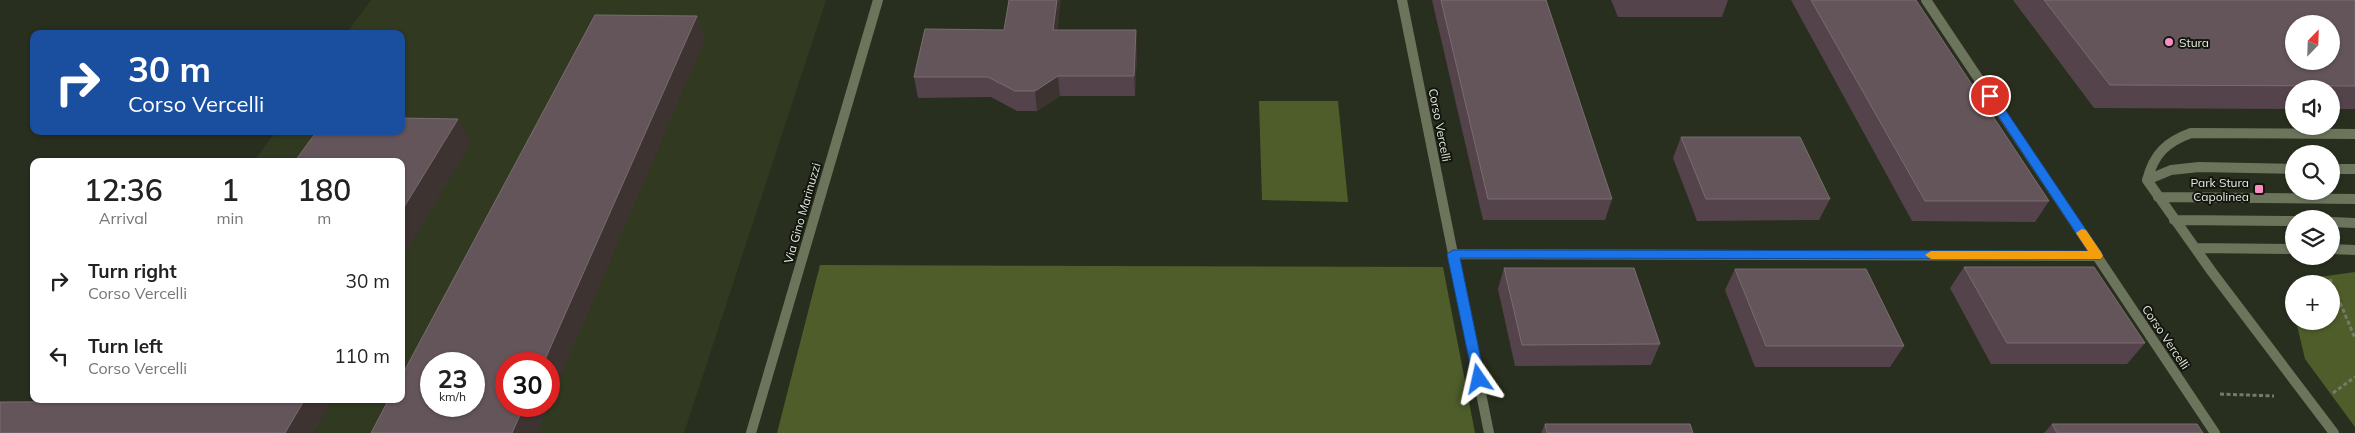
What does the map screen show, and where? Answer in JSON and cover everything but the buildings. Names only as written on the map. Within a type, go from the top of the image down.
[{"type":"street","name":"Via Gino Marinuzzi","points":[[750,433],[878,0]]},
{"type":"street","name":"Corso Vercelli","points":[[1402,0],[1490,433]]},
{"type":"street","name":"Corso Vercelli","points":[[1926,0],[2215,433]]},
{"type":"street","points":[[2334,433],[2194,248],[2147,180],[2152,162],[2161,147],[2191,133],[2355,134]]},
{"type":"street","points":[[2147,180],[2171,170],[2199,167],[2285,168]]},
{"type":"street","points":[[2340,169],[2355,170]]},
{"type":"street","points":[[2158,197],[2355,199]]},
{"type":"street","points":[[2174,220],[2285,222]]},
{"type":"street","points":[[2340,222],[2355,223]]},
{"type":"street","points":[[2194,248],[2285,249]]},
{"type":"street","points":[[2340,249],[2355,250]]},
{"type":"street","points":[[1453,254],[2097,256]]},
{"type":"path","points":[[2340,303],[2355,338]]},
{"type":"path","points":[[2330,395],[2355,377]]},
{"type":"path","points":[[2189,394],[2282,396]]},
{"type":"shaded area","points":[[371,0],[826,0],[684,433],[314,433],[331,403],[405,403],[405,158],[256,158],[273,135],[405,135],[405,30],[349,30]]},
{"type":"green space","points":[[1259,101],[1338,101],[1348,202],[1262,200]]},
{"type":"green space","points":[[820,265],[1443,267],[1475,433],[777,433]]},
{"type":"green space","points":[[2355,272],[2355,427],[2305,359],[2298,330],[2340,330],[2340,275],[2334,275]]},
{"type":"slow traffic","points":[[1931,255],[2097,256],[2082,233]]},
{"type":"place","name":"Stura","points":[[2169,42]]},
{"type":"place","name":"Park Stura Capolinea","points":[[2259,189]]},
{"type":"route","points":[[1479,379],[1453,254],[2097,256],[1990,96]]}]
